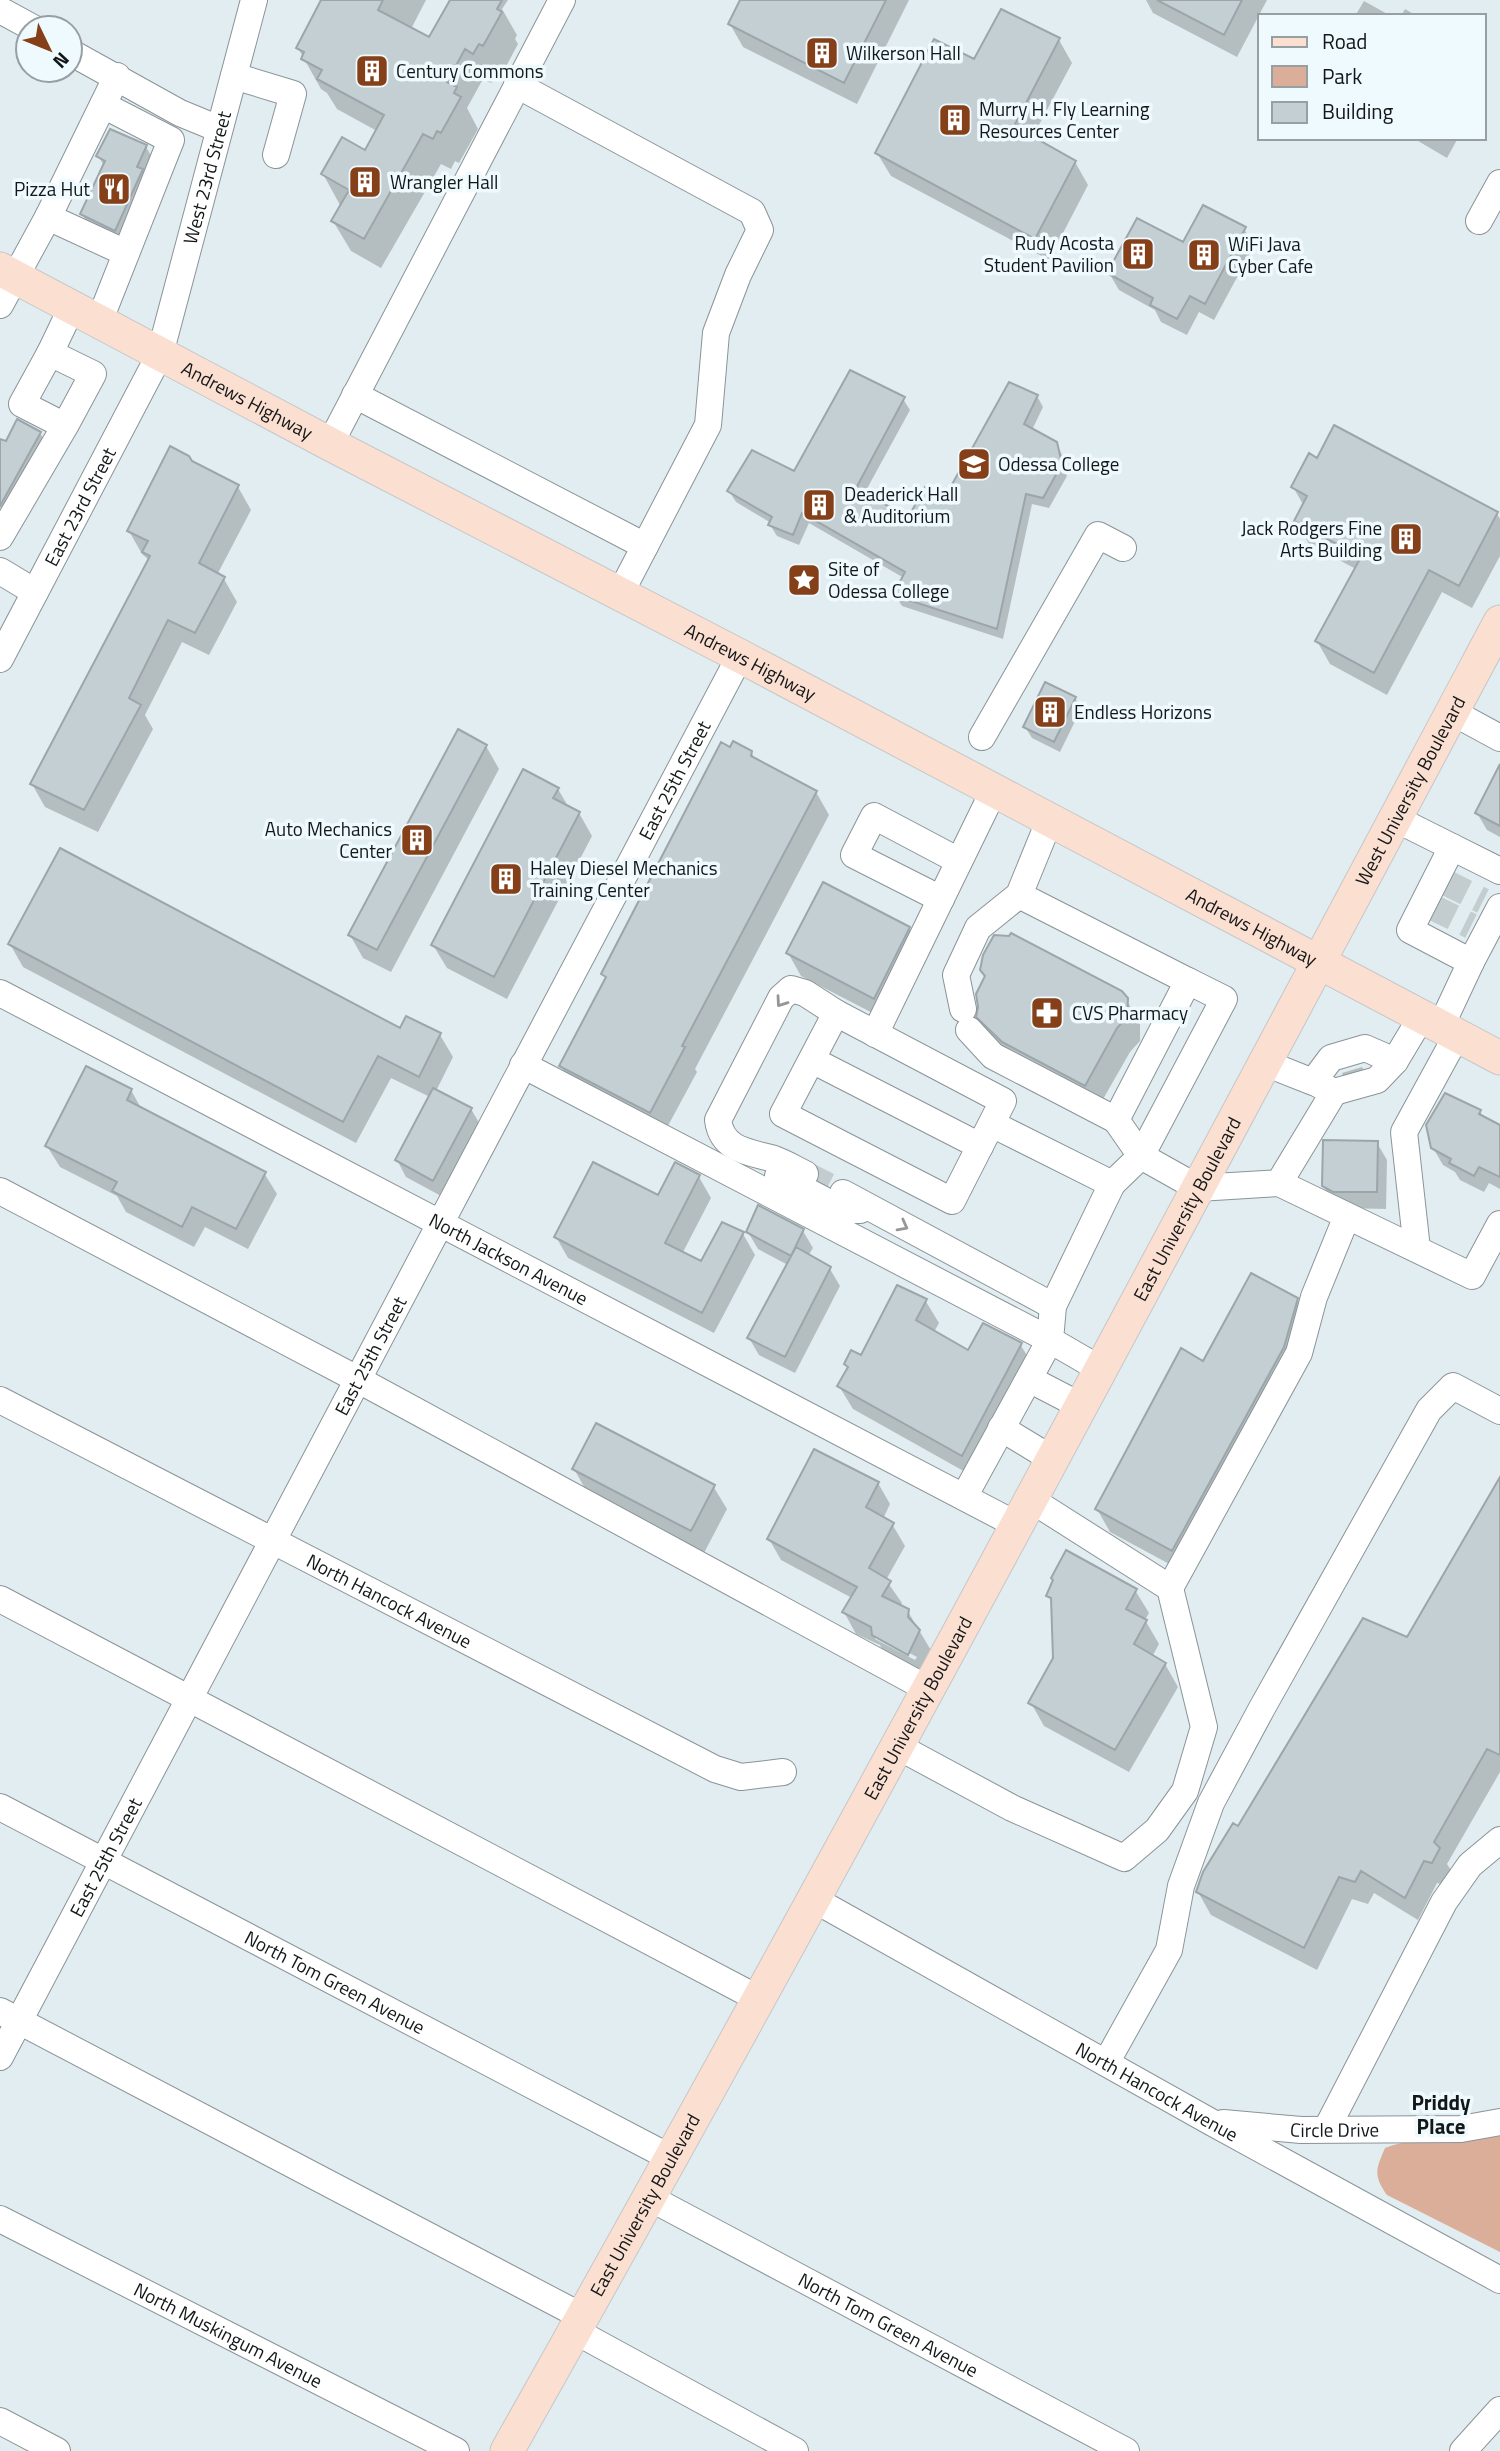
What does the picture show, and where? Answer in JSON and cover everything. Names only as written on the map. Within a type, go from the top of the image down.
[{"type":"main road","name":"Andrews Highway","points":[[5,284],[85,315],[740,656],[1500,1058]]},
{"type":"main road","name":"West University Boulevard","points":[[1320,961],[1500,622]]},
{"type":"main road","name":"East University Boulevard","points":[[507,2451],[815,1900],[1320,961]]},
{"type":"street","name":"West 23rd Street","points":[[160,355],[254,0]]},
{"type":"street","points":[[330,444],[562,0]]},
{"type":"street","points":[[84,59],[180,113],[219,129]]},
{"type":"street","points":[[5,284],[48,217],[117,76]]},
{"type":"street","points":[[234,76],[293,94],[276,155]]},
{"type":"street","points":[[517,85],[752,212],[760,230],[738,275],[716,334],[708,425],[620,594]]},
{"type":"street","points":[[103,105],[171,139]]},
{"type":"street","points":[[65,426],[22,404],[50,353],[85,315],[126,253],[180,113]]},
{"type":"street","points":[[1479,222],[1500,183]]},
{"type":"street","points":[[48,217],[126,253]]},
{"type":"street","points":[[0,537],[93,374],[50,353]]},
{"type":"street","name":"East 23rd Street","points":[[0,659],[160,355]]},
{"type":"street","points":[[355,395],[645,546]]},
{"type":"street","points":[[982,737],[1098,535],[1123,548]]},
{"type":"street","points":[[0,571],[35,592]]},
{"type":"street","name":"East 25th Street","points":[[0,2057],[10,2016],[103,1862],[740,656]]},
{"type":"street","points":[[1452,712],[1500,738]]},
{"type":"street","points":[[874,1034],[995,790]]},
{"type":"street","points":[[941,899],[854,855],[874,816],[960,861]]},
{"type":"street","points":[[1050,819],[1019,895],[978,928],[956,975],[966,1019],[993,1056],[1116,1120],[1141,1156],[1198,1188],[1279,1183],[1472,1276],[1500,1224]]},
{"type":"street","points":[[1396,819],[1500,871]]},
{"type":"street","points":[[1452,847],[1427,904],[1410,930],[1471,962]]},
{"type":"street","points":[[964,1497],[1050,1340],[1053,1306],[1112,1184],[1141,1156],[1224,999],[1019,895]]},
{"type":"street","points":[[1417,1249],[1405,1132],[1440,1026],[1471,962],[1478,930],[1494,906]]},
{"type":"street","points":[[1116,1120],[1188,981]]},
{"type":"street","points":[[836,1013],[783,1114],[952,1201],[1003,1101],[874,1034],[805,993],[791,989],[781,998],[718,1120],[719,1130],[726,1141],[755,1156],[777,1175],[844,1210],[872,1210]]},
{"type":"street","name":"North Jackson Avenue","points":[[0,993],[964,1497],[1024,1512],[1170,1588]]},
{"type":"street","points":[[1279,1183],[1323,1087],[1331,1058],[1364,1048],[1395,1061],[1440,1026]]},
{"type":"street","points":[[812,1059],[986,1135],[1112,1184]]},
{"type":"street","points":[[1265,1063],[1323,1087]]},
{"type":"street","points":[[523,1065],[1050,1340],[1100,1370]]},
{"type":"street","points":[[755,1156],[774,1160],[805,1174]]},
{"type":"street","points":[[0,1191],[357,1379],[928,1689]]},
{"type":"street","points":[[843,1193],[1053,1306]]},
{"type":"street","points":[[897,1746],[1012,1808],[1124,1858],[1157,1830],[1185,1791],[1204,1727],[1170,1588],[1299,1353],[1314,1297],[1347,1216]]},
{"type":"street","points":[[1029,1379],[1081,1406]]},
{"type":"street","points":[[1106,2063],[1169,1950],[1181,1886],[1212,1802],[1429,1410],[1453,1386],[1500,1411]]},
{"type":"street","name":"North Hancock Avenue","points":[[0,1400],[715,1769],[741,1777],[783,1772]]},
{"type":"street","points":[[1001,1428],[1052,1459]]},
{"type":"street","points":[[0,1599],[760,1999]]},
{"type":"street","name":"North Tom Green Avenue","points":[[0,1807],[671,2158]]},
{"type":"street","points":[[1327,2128],[1444,1902],[1470,1865],[1500,1840]]},
{"type":"street","name":"North Hancock Avenue","points":[[815,1900],[1500,2280]]},
{"type":"street","points":[[10,2016],[579,2324],[794,2451]]},
{"type":"street","name":"Circle Drive","points":[[1211,2122],[1301,2130],[1461,2129],[1500,2122]]},
{"type":"street","name":"North Tom Green Avenue","points":[[650,2198],[1126,2451]]},
{"type":"street","name":"North Muskingum Avenue","points":[[0,2219],[456,2451]]},
{"type":"street","points":[[1463,2451],[1500,2410]]},
{"type":"street","points":[[0,2421],[57,2451]]},
{"type":"green space","points":[[1500,2136],[1500,2252],[1387,2195],[1378,2177],[1378,2167],[1385,2148],[1413,2141]]},
{"type":"building","points":[[321,0],[383,0],[378,10],[429,37],[450,0],[502,0],[497,9],[502,12],[483,46],[479,44],[473,54],[465,49],[447,82],[457,87],[454,93],[461,97],[441,133],[437,131],[433,139],[423,134],[364,239],[331,221],[349,190],[321,174],[342,137],[365,150],[384,115],[317,79],[322,70],[301,59],[304,52],[296,48]]},
{"type":"building","name":"Wilkerson Hall","points":[[740,0],[886,0],[844,83],[728,24]]},
{"type":"building","points":[[1157,0],[1242,0],[1224,35]]},
{"type":"building","name":"Murry H. Fly Learning Resources Center","points":[[1001,9],[1060,38],[1014,126],[1076,161],[1035,239],[875,153],[934,39],[974,59]]},
{"type":"building","points":[[110,129],[147,145],[137,167],[143,169],[115,231],[80,214],[105,161],[96,156]]},
{"type":"building","points":[[1203,205],[1246,227],[1205,304],[1190,296],[1177,319],[1150,305],[1153,298],[1107,273],[1137,218],[1183,242]]},
{"type":"building","name":"Deaderick Hall & Auditorium","points":[[850,370],[905,397],[855,490],[909,516],[925,487],[945,497],[1009,382],[1038,395],[1024,424],[1057,442],[1062,464],[1043,498],[1026,494],[997,629],[893,595],[905,572],[802,513],[793,535],[768,525],[772,517],[727,491],[752,450],[794,471]]},
{"type":"building","points":[[17,419],[41,432],[0,506],[0,439],[6,441]]},
{"type":"building","name":"Jack Rodgers Fine Arts Building","points":[[1334,425],[1498,512],[1459,586],[1429,570],[1374,673],[1315,641],[1361,557],[1294,521],[1307,496],[1291,487],[1309,453],[1317,458]]},
{"type":"building","points":[[170,446],[189,456],[192,461],[239,485],[199,563],[225,577],[195,633],[168,620],[129,698],[141,705],[84,810],[30,784],[150,556],[142,552],[148,541],[127,531]]},
{"type":"building","name":"Endless Horizons","points":[[1045,682],[1076,697],[1054,742],[1023,727]]},
{"type":"building","name":"Auto Mechanics Center","points":[[458,729],[487,745],[377,950],[348,935]]},
{"type":"building","points":[[733,741],[752,751],[751,756],[817,791],[682,1046],[685,1047],[650,1113],[559,1066],[606,977],[601,974],[721,742],[730,747]]},
{"type":"building","points":[[1500,764],[1500,826],[1475,813]]},
{"type":"building","name":"Haley Diesel Mechanics Training Center","points":[[523,769],[559,788],[553,798],[580,812],[494,977],[431,945]]},
{"type":"building","points":[[60,848],[400,1028],[406,1016],[441,1033],[419,1077],[378,1056],[343,1122],[8,944]]},
{"type":"building","points":[[823,882],[910,927],[874,999],[786,953]]},
{"type":"building","name":"CVS Pharmacy","points":[[1011,933],[1122,991],[1128,998],[1127,1017],[1117,1028],[1085,1086],[1002,1042],[976,1017],[976,994],[985,976],[980,970],[983,955],[994,935],[1009,936]]},
{"type":"building","points":[[86,1066],[132,1089],[127,1100],[266,1172],[236,1229],[192,1207],[182,1227],[112,1191],[117,1182],[45,1146]]},
{"type":"building","points":[[433,1088],[472,1108],[433,1181],[395,1160]]},
{"type":"building","points":[[1445,1093],[1481,1110],[1479,1114],[1500,1125],[1500,1177],[1479,1167],[1474,1176],[1449,1163],[1451,1159],[1431,1148],[1426,1125]]},
{"type":"building","points":[[1323,1140],[1378,1141],[1377,1192],[1333,1192],[1322,1186]]},
{"type":"building","points":[[593,1162],[658,1195],[675,1162],[700,1175],[665,1243],[701,1261],[722,1222],[744,1232],[702,1313],[554,1237]]},
{"type":"building","points":[[758,1205],[804,1229],[791,1256],[746,1232]]},
{"type":"building","points":[[796,1247],[831,1267],[785,1357],[747,1338]]},
{"type":"building","points":[[1251,1273],[1298,1298],[1284,1347],[1172,1551],[1095,1509],[1181,1348],[1203,1361]]},
{"type":"building","points":[[897,1285],[927,1299],[916,1320],[968,1350],[983,1323],[1022,1343],[962,1456],[837,1386],[848,1367],[844,1364],[851,1350],[861,1355]]},
{"type":"building","points":[[596,1423],[715,1485],[691,1531],[572,1469]]},
{"type":"building","points":[[814,1449],[879,1482],[866,1507],[894,1523],[869,1568],[891,1581],[882,1596],[909,1609],[908,1617],[920,1630],[908,1655],[872,1635],[871,1627],[842,1612],[857,1587],[767,1539]]},
{"type":"building","points":[[1500,1477],[1500,1755],[1487,1749],[1434,1842],[1440,1848],[1432,1863],[1424,1861],[1405,1898],[1361,1871],[1355,1882],[1339,1877],[1304,1948],[1196,1892],[1203,1872],[1233,1823],[1238,1826],[1363,1618],[1407,1637]]},
{"type":"building","points":[[1066,1550],[1137,1589],[1126,1609],[1147,1620],[1134,1644],[1166,1663],[1115,1750],[1028,1703],[1053,1658],[1051,1598],[1046,1596],[1053,1580],[1051,1578]]},
{"type":"tunnel","points":[[1443,881],[1483,901]]},
{"type":"tunnel","points":[[1430,906],[1471,926]]},
{"type":"tunnel","points":[[805,1174],[843,1193]]},
{"type":"place","name":"Wilkerson Hall","points":[[822,53]]},
{"type":"place","name":"Century Commons","points":[[372,71]]},
{"type":"place","name":"Murry H. Fly Learning Resources Center","points":[[955,120]]},
{"type":"place","name":"Wrangler Hall","points":[[365,182]]},
{"type":"place","name":"Pizza Hut","points":[[114,189]]},
{"type":"place","name":"Rudy Acosta Student Pavilion","points":[[1138,254]]},
{"type":"place","name":"WiFi Java Cyber Cafe","points":[[1204,255]]},
{"type":"place","name":"Odessa College","points":[[974,464]]},
{"type":"place","name":"Deaderick Hall & Auditorium","points":[[819,505]]},
{"type":"place","name":"Jack Rodgers Fine Arts Building","points":[[1406,539]]},
{"type":"place","name":"Site of Odessa College","points":[[804,580]]},
{"type":"place","name":"Endless Horizons","points":[[1050,712]]},
{"type":"place","name":"Auto Mechanics Center","points":[[417,840]]},
{"type":"place","name":"Haley Diesel Mechanics Training Center","points":[[506,879]]},
{"type":"place","name":"CVS Pharmacy","points":[[1047,1013]]},
{"type":"district","name":"Priddy Place","points":[[1441,2115]]}]
